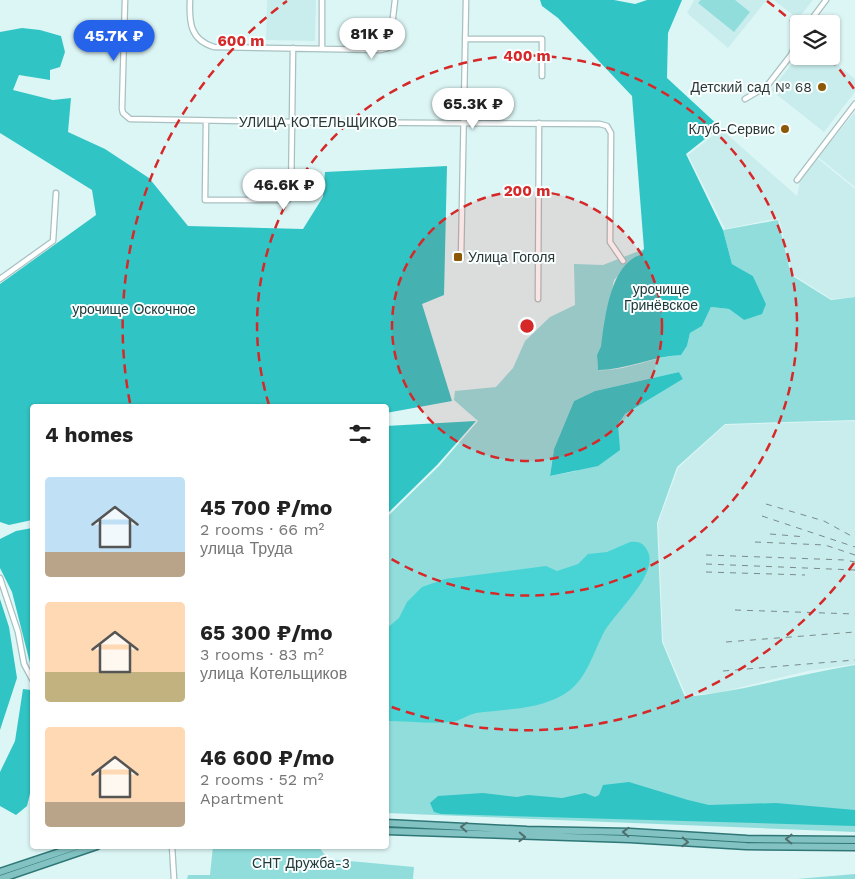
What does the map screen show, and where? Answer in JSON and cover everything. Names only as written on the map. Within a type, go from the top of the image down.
[{"type":"main road","points":[[389,823],[527,830],[630,832],[747,839],[855,840]]},
{"type":"main road","points":[[389,831],[630,839],[746,846],[855,847]]},
{"type":"main road","points":[[0,872],[69,849]]},
{"type":"main road","points":[[0,879],[88,849]]},
{"type":"street","name":"УЛИЦА КОТЕЛЬЩИКОВ","points":[[125,0],[122,109],[126,116],[135,120],[464,122],[600,124],[607,126],[611,133],[610,242],[623,261]]},
{"type":"street","points":[[190,0],[190,27],[199,40],[206,45],[214,47],[385,50],[391,39],[395,0]]},
{"type":"street","points":[[322,0],[322,48]]},
{"type":"street","points":[[461,259],[466,0]]},
{"type":"street","points":[[815,15],[826,0]]},
{"type":"street","points":[[465,39],[542,39],[542,76]]},
{"type":"street","points":[[206,121],[205,200],[288,200],[292,195],[293,48]]},
{"type":"street","points":[[745,100],[767,86],[790,55]]},
{"type":"street","points":[[797,180],[855,104]]},
{"type":"street","points":[[538,299],[539,123]]},
{"type":"street","points":[[0,279],[53,242],[56,193]]},
{"type":"street","points":[[0,578],[18,632],[24,664],[30,675]]},
{"type":"street","points":[[172,849],[174,879]]},
{"type":"shaded area","points":[[267,0],[316,0],[315,41],[266,40]]},
{"type":"shaded area","points":[[694,0],[771,0],[765,2],[728,48],[687,13]]},
{"type":"shaded area","points":[[774,0],[813,0],[801,15],[793,15]]},
{"type":"shaded area","points":[[791,65],[838,65],[855,79],[855,92],[824,132],[771,90]]},
{"type":"shaded area","points":[[855,112],[855,187],[818,157]]},
{"type":"shaded area","points":[[721,129],[797,196],[800,181],[817,158],[855,189],[855,297],[831,299],[792,274],[779,218],[725,229],[688,155]]},
{"type":"shaded area","points":[[855,421],[855,664],[808,671],[717,693],[686,695],[663,642],[658,523],[678,468],[725,425]]},
{"type":"shaded area","points":[[630,542],[641,543],[648,552],[650,561],[641,583],[608,626],[587,669],[569,691],[541,704],[476,713],[451,722],[389,721],[389,626],[399,618],[407,602],[422,587],[445,579],[546,566],[557,571],[578,564],[588,554],[607,552]]},
{"type":"green space","name":"урочище Гринёвское","points":[[540,0],[614,0],[635,4],[647,0],[682,0],[668,33],[667,78],[720,127],[686,154],[723,230],[732,264],[753,276],[766,304],[762,314],[744,320],[729,309],[711,307],[702,326],[690,333],[687,346],[681,355],[619,368],[598,370],[597,355],[601,346],[611,294],[622,270],[630,261],[640,255],[644,249],[632,96],[558,18],[542,6]]},
{"type":"green space","points":[[701,0],[735,0],[750,12],[734,32],[698,3]]},
{"type":"green space","name":"урочище Оскочное","points":[[22,28],[40,30],[61,36],[65,52],[60,67],[50,70],[50,80],[19,75],[13,90],[53,100],[71,98],[68,132],[105,149],[149,178],[188,226],[303,229],[323,197],[325,172],[447,166],[444,295],[422,304],[452,401],[389,412],[389,404],[30,404],[30,520],[9,525],[0,522],[0,284],[96,215],[92,190],[0,133],[0,32]]},
{"type":"green space","points":[[778,220],[791,275],[831,300],[855,297],[855,420],[725,424],[677,467],[657,523],[662,642],[685,697],[728,691],[855,665],[855,832],[389,813],[389,515],[439,466],[478,421],[454,400],[455,391],[496,387],[513,368],[525,341],[550,317],[575,305],[574,264],[603,265],[644,249],[614,280],[601,346],[597,355],[598,370],[608,370],[681,355],[687,346],[690,333],[702,326],[711,307],[729,309],[744,320],[766,304],[753,276],[732,264],[723,230]],"holes":[[[679,372],[683,379],[625,414],[576,471],[550,476],[554,449],[574,401],[595,391]]]},
{"type":"green space","points":[[679,372],[683,379],[625,414],[618,424],[620,450],[598,466],[550,476],[554,449],[574,401],[595,391]]},
{"type":"green space","points":[[476,421],[437,465],[389,512],[389,426]]},
{"type":"green space","points":[[30,528],[30,663],[12,592],[0,568],[0,539],[16,531]]},
{"type":"green space","points":[[0,599],[9,627],[17,678],[0,730]]},
{"type":"green space","points":[[23,689],[30,690],[30,793],[27,806],[16,815],[0,806],[0,772],[15,741]]},
{"type":"green space","points":[[629,782],[709,805],[776,803],[855,810],[855,826],[441,814],[434,812],[430,803],[438,796],[483,793],[517,797],[528,795],[562,798],[585,793],[595,797],[599,795],[603,785]]},
{"type":"green space","name":"СНТ Дружба-3","points":[[213,849],[320,849],[328,859],[414,867],[413,879],[187,879],[188,875],[210,875]]},
{"type":"green space","points":[[855,874],[855,879],[797,879]]},
{"type":"railway","points":[[766,504],[824,521],[855,538]]},
{"type":"railway","points":[[762,516],[855,547]]},
{"type":"railway","points":[[770,534],[806,537]]},
{"type":"railway","points":[[755,542],[825,545],[855,555]]},
{"type":"railway","points":[[706,555],[845,560],[855,562]]},
{"type":"railway","points":[[706,564],[855,570]]},
{"type":"railway","points":[[706,572],[805,575]]},
{"type":"railway","points":[[735,610],[855,614]]},
{"type":"railway","points":[[726,642],[855,632]]},
{"type":"railway","points":[[723,671],[855,660]]},
{"type":"place","name":"Детский сад № 68","points":[[822,87]]},
{"type":"place","name":"Клуб-Сервис","points":[[785,129]]},
{"type":"place","name":"Улица Гоголя","points":[[458,257]]}]
